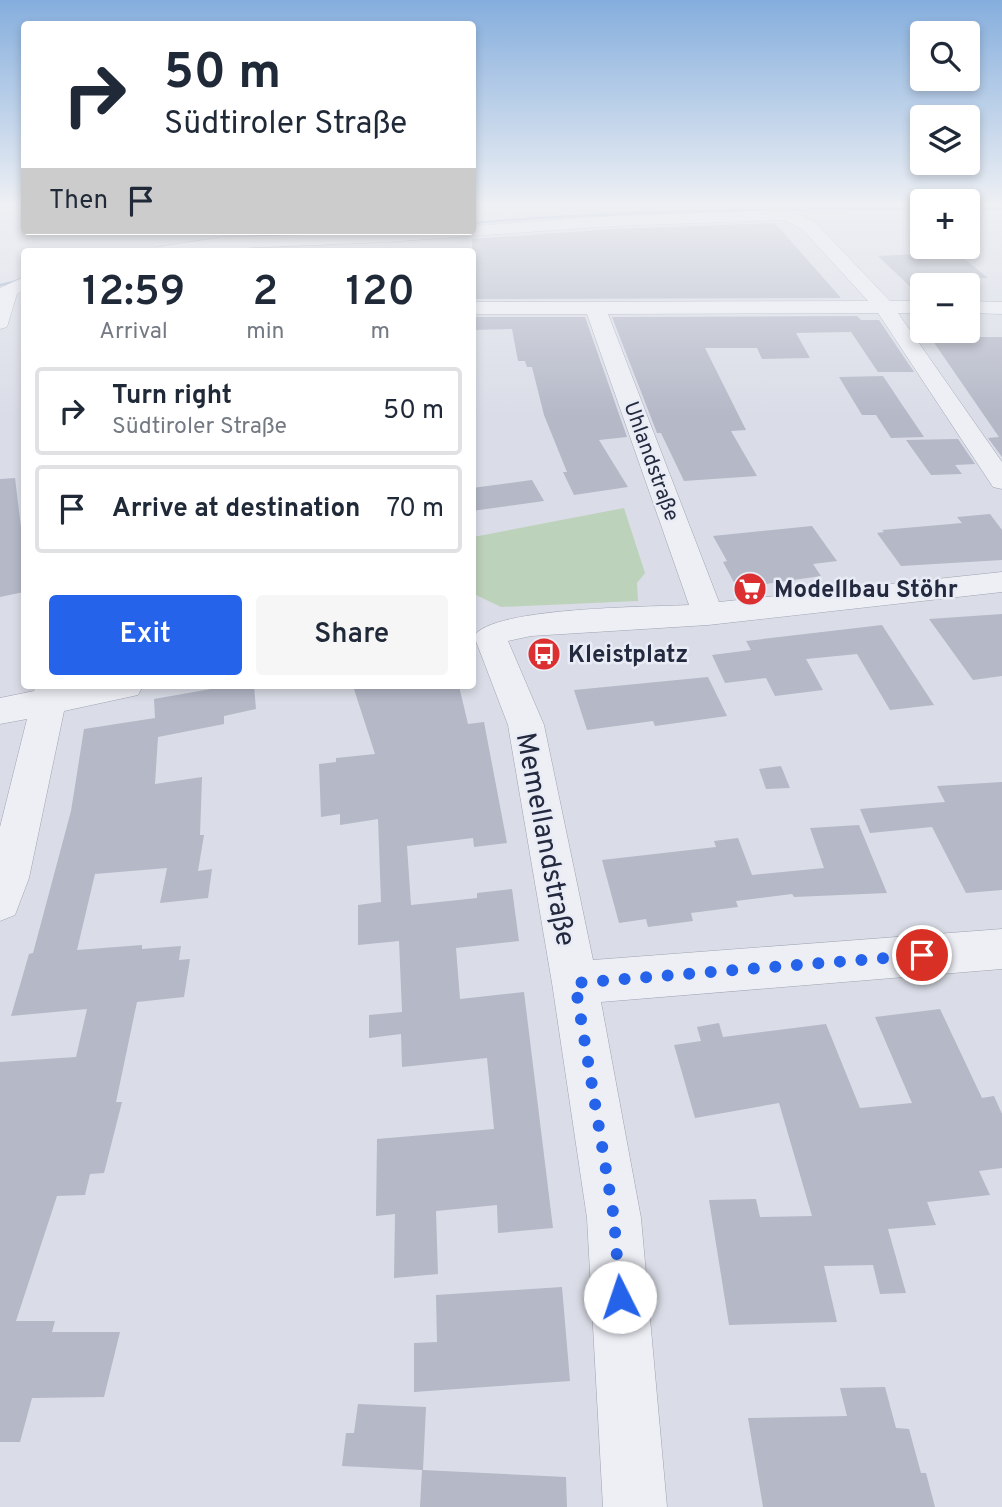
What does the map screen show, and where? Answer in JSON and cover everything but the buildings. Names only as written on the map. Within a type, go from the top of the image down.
[{"type":"street","points":[[856,276],[884,307],[1002,481]]},
{"type":"street","points":[[0,323],[8,291],[21,284]]},
{"type":"street","name":"Uhlandstraße","points":[[595,307],[708,614]]},
{"type":"street","points":[[476,308],[910,307]]},
{"type":"street","points":[[980,307],[1002,308]]},
{"type":"street","points":[[0,332],[21,330]]},
{"type":"street","points":[[481,634],[531,625],[708,614],[1002,582]]},
{"type":"street","name":"Memellandstraße","points":[[481,634],[526,725],[575,983],[614,1218],[635,1507]]},
{"type":"street","points":[[0,711],[51,694],[98,689]]},
{"type":"street","points":[[0,902],[51,694]]},
{"type":"street","points":[[575,983],[1002,949]]},
{"type":"green space","points":[[624,508],[645,573],[637,583],[638,601],[501,607],[476,595],[476,536]]},
{"type":"waterway","points":[[0,285],[21,280]]},
{"type":"place","name":"Modellbau Stöhr","points":[[750,589]]},
{"type":"place","name":"Kleistplatz","points":[[544,654]]},
{"type":"route","points":[[620,1297],[614,1218],[575,983],[922,955]]}]
